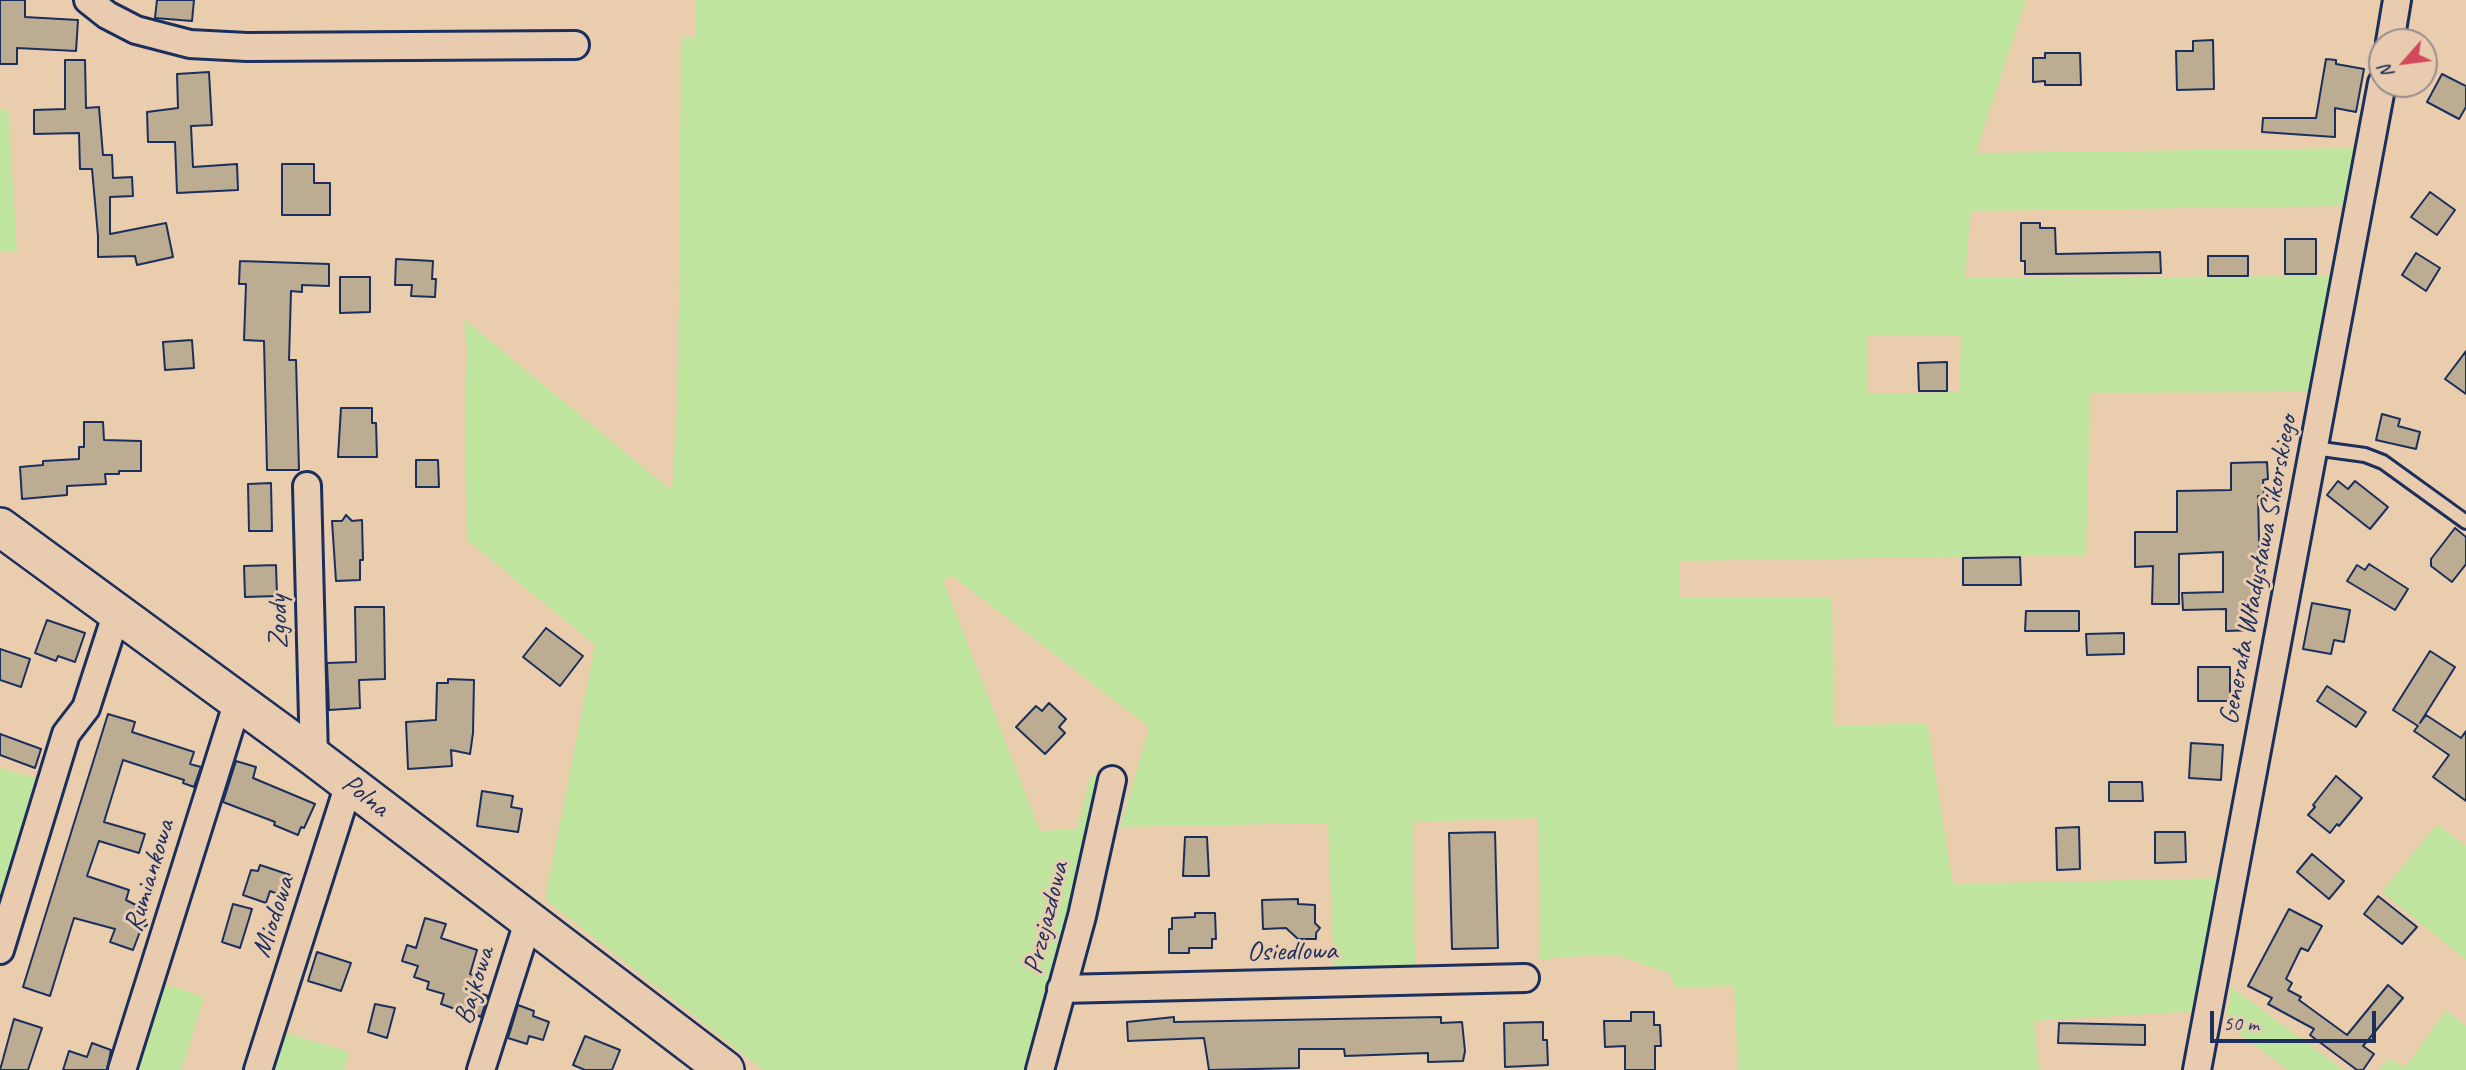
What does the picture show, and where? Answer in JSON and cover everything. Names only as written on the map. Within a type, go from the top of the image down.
[{"type":"street","points":[[88,0],[107,15],[136,30],[190,44],[247,47],[575,45]]},
{"type":"street","points":[[2393,28],[2398,0]]},
{"type":"street","name":"Generała Władysława Sikorskiego","points":[[2197,1070],[2379,98]]},
{"type":"street","name":"Zgody","points":[[307,486],[314,757]]},
{"type":"street","name":"Polna","points":[[0,527],[314,757],[725,1070]]},
{"type":"street","points":[[0,950],[66,734],[86,708],[117,612]]},
{"type":"street","name":"Rumiankowa","points":[[122,1070],[238,701]]},
{"type":"street","name":"Przejazdowa","points":[[1040,1070],[1082,916],[1112,780]]},
{"type":"street","name":"Miodowa","points":[[258,1070],[349,784]]},
{"type":"street","name":"Bajkowa","points":[[481,1070],[528,922]]},
{"type":"street","name":"Osiedlowa","points":[[1061,989],[1525,978]]},
{"type":"lane","points":[[2314,448],[2365,455],[2383,462],[2466,522]]},
{"type":"green space","points":[[696,0],[2026,0],[1976,153],[2358,148],[2348,206],[1971,211],[1965,278],[2332,276],[2311,392],[2072,393],[2090,394],[2086,555],[1680,561],[1679,598],[1832,597],[1834,726],[1927,723],[1953,884],[2221,878],[2198,1011],[2034,1021],[2039,1070],[1738,1070],[1734,986],[1674,988],[1671,974],[1616,955],[1540,960],[1538,818],[1413,822],[1415,970],[1334,971],[1328,823],[1120,827],[1149,727],[952,576],[943,580],[1040,831],[1077,829],[1091,774],[1102,780],[1098,811],[1030,1070],[763,1070],[545,899],[595,645],[467,540],[467,349],[464,319],[672,491],[678,388],[681,38],[696,37]],"holes":[[[1961,335],[1959,392],[1868,394],[1868,336]]]},
{"type":"green space","points":[[0,109],[8,109],[17,251],[0,251]]},
{"type":"green space","points":[[0,768],[44,780],[0,922]]},
{"type":"green space","points":[[2437,824],[2466,846],[2466,960],[2382,892]]},
{"type":"green space","points":[[161,983],[204,997],[181,1070],[133,1070]]},
{"type":"green space","points":[[2231,987],[2344,1070],[2288,1070],[2226,1024]]},
{"type":"green space","points":[[2446,1010],[2466,1026],[2466,1070],[2379,1070],[2389,1058],[2405,1068]]},
{"type":"green space","points":[[277,1030],[349,1052],[344,1070],[265,1070]]},
{"type":"building","points":[[0,0],[25,0],[25,17],[78,20],[76,51],[17,48],[17,64],[0,64]]},
{"type":"building","points":[[157,0],[194,0],[192,21],[155,18]]},
{"type":"building","points":[[2213,40],[2214,89],[2177,90],[2176,51],[2193,51],[2193,41]]},
{"type":"building","points":[[2045,53],[2080,53],[2081,85],[2045,85],[2045,81],[2033,82],[2033,58],[2045,58]]},
{"type":"building","points":[[2326,59],[2336,60],[2336,64],[2364,69],[2356,112],[2335,108],[2335,137],[2262,132],[2263,118],[2316,118]]},
{"type":"building","points":[[65,60],[85,60],[86,108],[99,107],[103,155],[112,155],[113,178],[132,177],[133,196],[110,197],[110,234],[166,223],[173,257],[137,265],[135,256],[98,257],[92,169],[80,169],[79,133],[34,134],[34,110],[65,109]]},
{"type":"building","points":[[209,72],[212,125],[191,126],[193,167],[237,164],[238,190],[177,193],[175,142],[148,142],[147,112],[178,108],[177,74]]},
{"type":"building","points":[[2442,74],[2466,86],[2466,107],[2459,119],[2427,102],[2429,98],[2438,98],[2438,81]]},
{"type":"building","points":[[282,164],[314,164],[314,183],[330,183],[330,215],[282,215]]},
{"type":"building","points":[[2430,192],[2455,210],[2437,235],[2411,217]]},
{"type":"building","points":[[2021,223],[2040,223],[2040,228],[2055,228],[2056,254],[2160,252],[2161,273],[2025,274],[2025,261],[2021,261]]},
{"type":"building","points":[[2285,239],[2316,239],[2316,274],[2285,274]]},
{"type":"building","points":[[2416,253],[2440,268],[2426,291],[2402,275]]},
{"type":"building","points":[[2208,256],[2248,256],[2248,276],[2208,276]]},
{"type":"building","points":[[396,259],[433,261],[435,297],[411,296],[412,285],[395,285]]},
{"type":"building","points":[[240,261],[329,264],[329,286],[302,285],[302,292],[291,291],[289,360],[296,360],[299,470],[267,470],[264,341],[244,340],[246,284],[239,284]]},
{"type":"building","points":[[340,277],[370,277],[370,312],[340,313]]},
{"type":"building","points":[[192,340],[194,368],[165,370],[163,342]]},
{"type":"building","points":[[2466,351],[2466,394],[2445,379]]},
{"type":"building","points":[[1947,362],[1947,391],[1919,391],[1918,363]]},
{"type":"building","points":[[341,408],[372,408],[372,423],[376,423],[377,457],[338,457]]},
{"type":"building","points":[[2382,414],[2400,419],[2398,426],[2420,432],[2416,449],[2376,440]]},
{"type":"building","points":[[84,422],[103,422],[104,440],[141,441],[141,471],[105,474],[106,484],[67,486],[67,495],[22,499],[20,467],[43,465],[43,461],[79,459],[79,447],[84,447]]},
{"type":"building","points":[[416,460],[438,460],[439,487],[416,487]]},
{"type":"building","points":[[2267,462],[2268,479],[2263,480],[2264,496],[2258,496],[2260,581],[2255,581],[2256,630],[2226,631],[2226,609],[2183,610],[2182,593],[2223,592],[2223,552],[2179,554],[2179,604],[2152,604],[2153,566],[2135,567],[2135,532],[2177,532],[2177,491],[2231,490],[2231,463]]},
{"type":"building","points":[[2338,481],[2348,489],[2355,481],[2388,507],[2370,529],[2327,495]]},
{"type":"building","points":[[271,483],[272,531],[249,531],[248,484]]},
{"type":"building","points":[[346,515],[352,521],[362,520],[363,560],[360,560],[360,580],[336,581],[332,521],[342,521]]},
{"type":"building","points":[[2455,528],[2466,537],[2466,564],[2452,582],[2431,566],[2431,559]]},
{"type":"building","points":[[2020,557],[2021,585],[1963,585],[1963,558]]},
{"type":"building","points":[[2369,564],[2408,589],[2395,610],[2347,581],[2357,565],[2365,570]]},
{"type":"building","points":[[276,565],[277,596],[245,597],[244,566]]},
{"type":"building","points":[[2312,603],[2350,610],[2344,642],[2334,640],[2331,654],[2303,649]]},
{"type":"building","points":[[355,607],[384,607],[385,679],[359,680],[360,708],[329,710],[327,663],[356,662]]},
{"type":"building","points":[[2026,611],[2079,611],[2079,631],[2025,631]]},
{"type":"building","points":[[47,620],[85,633],[75,662],[58,656],[56,661],[35,653]]},
{"type":"building","points":[[546,628],[583,656],[560,686],[523,657]]},
{"type":"building","points":[[2124,633],[2124,654],[2087,655],[2086,634]]},
{"type":"building","points":[[0,649],[30,659],[21,687],[0,680]]},
{"type":"building","points":[[2430,651],[2455,667],[2420,723],[2426,715],[2461,738],[2466,731],[2466,801],[2433,777],[2449,755],[2414,731],[2418,726],[2393,710]]},
{"type":"building","points":[[2198,667],[2230,667],[2230,701],[2198,701]]},
{"type":"building","points":[[448,679],[474,680],[470,754],[451,750],[452,766],[408,769],[406,722],[436,720],[437,683],[448,683]]},
{"type":"building","points":[[2327,686],[2366,712],[2356,727],[2317,701]]},
{"type":"building","points":[[1049,703],[1066,719],[1059,727],[1065,733],[1045,754],[1016,727],[1036,706],[1042,711]]},
{"type":"building","points":[[108,714],[135,722],[132,732],[194,752],[190,764],[201,767],[194,787],[183,783],[184,780],[123,760],[104,822],[145,834],[139,853],[99,841],[87,876],[129,890],[126,900],[146,910],[143,918],[147,925],[141,929],[133,950],[110,942],[115,929],[74,918],[50,996],[23,987]]},
{"type":"building","points":[[0,734],[41,749],[35,768],[0,755]]},
{"type":"building","points":[[2191,743],[2223,745],[2221,780],[2189,778]]},
{"type":"building","points":[[236,761],[256,767],[253,778],[315,804],[298,835],[274,825],[275,822],[223,802]]},
{"type":"building","points":[[2336,776],[2362,798],[2330,833],[2308,815]]},
{"type":"building","points":[[2109,782],[2142,782],[2143,801],[2109,801]]},
{"type":"building","points":[[482,791],[513,796],[511,807],[522,809],[518,832],[477,826]]},
{"type":"building","points":[[2079,827],[2080,869],[2057,870],[2056,828]]},
{"type":"building","points":[[1495,832],[1498,948],[1452,949],[1449,833]]},
{"type":"building","points":[[2155,832],[2185,832],[2186,862],[2155,863]]},
{"type":"building","points":[[1185,837],[1207,837],[1209,876],[1183,876]]},
{"type":"building","points":[[2312,854],[2344,881],[2329,899],[2297,872]]},
{"type":"building","points":[[260,865],[290,875],[283,896],[270,891],[266,903],[243,895],[251,870],[258,871]]},
{"type":"building","points":[[2378,896],[2417,927],[2402,944],[2364,914]]},
{"type":"building","points":[[1298,899],[1298,904],[1315,905],[1315,923],[1320,928],[1316,939],[1298,939],[1286,928],[1263,929],[1262,900]]},
{"type":"building","points":[[233,904],[252,909],[240,948],[222,942]]},
{"type":"building","points":[[2289,909],[2322,926],[2308,951],[2301,948],[2286,979],[2292,983],[2288,990],[2301,997],[2299,1000],[2347,1035],[2388,985],[2403,998],[2363,1046],[2374,1054],[2363,1070],[2357,1070],[2310,1035],[2314,1029],[2268,1004],[2272,998],[2248,986]]},
{"type":"building","points":[[1195,913],[1215,913],[1216,939],[1212,939],[1212,948],[1189,948],[1189,953],[1169,953],[1172,918],[1195,917]]},
{"type":"building","points":[[425,918],[446,924],[441,938],[477,950],[470,974],[476,976],[471,990],[488,996],[481,1017],[459,1007],[458,1010],[441,1004],[444,994],[427,989],[429,982],[414,977],[418,966],[402,961],[407,945],[416,948]]},
{"type":"building","points":[[317,952],[351,963],[341,991],[308,981]]},
{"type":"building","points":[[375,1004],[395,1008],[387,1038],[368,1032]]},
{"type":"building","points":[[518,1005],[534,1011],[533,1016],[549,1022],[543,1040],[529,1036],[527,1044],[508,1038]]},
{"type":"building","points":[[1631,1012],[1654,1012],[1654,1025],[1660,1025],[1661,1046],[1655,1046],[1655,1070],[1625,1070],[1625,1046],[1605,1047],[1604,1021],[1631,1021]]},
{"type":"building","points":[[1174,1017],[1174,1022],[1441,1017],[1441,1023],[1462,1022],[1465,1051],[1463,1061],[1428,1062],[1428,1053],[1345,1056],[1344,1049],[1299,1049],[1299,1068],[1209,1070],[1204,1038],[1128,1041],[1127,1022]]},
{"type":"building","points":[[14,1019],[42,1028],[28,1070],[0,1070]]},
{"type":"building","points":[[1543,1022],[1548,1065],[1505,1067],[1504,1023]]},
{"type":"building","points":[[2059,1023],[2145,1025],[2145,1045],[2058,1043]]},
{"type":"building","points":[[585,1036],[620,1050],[612,1070],[585,1070],[573,1065]]},
{"type":"building","points":[[92,1043],[111,1050],[107,1070],[63,1070],[69,1051],[87,1057]]}]
